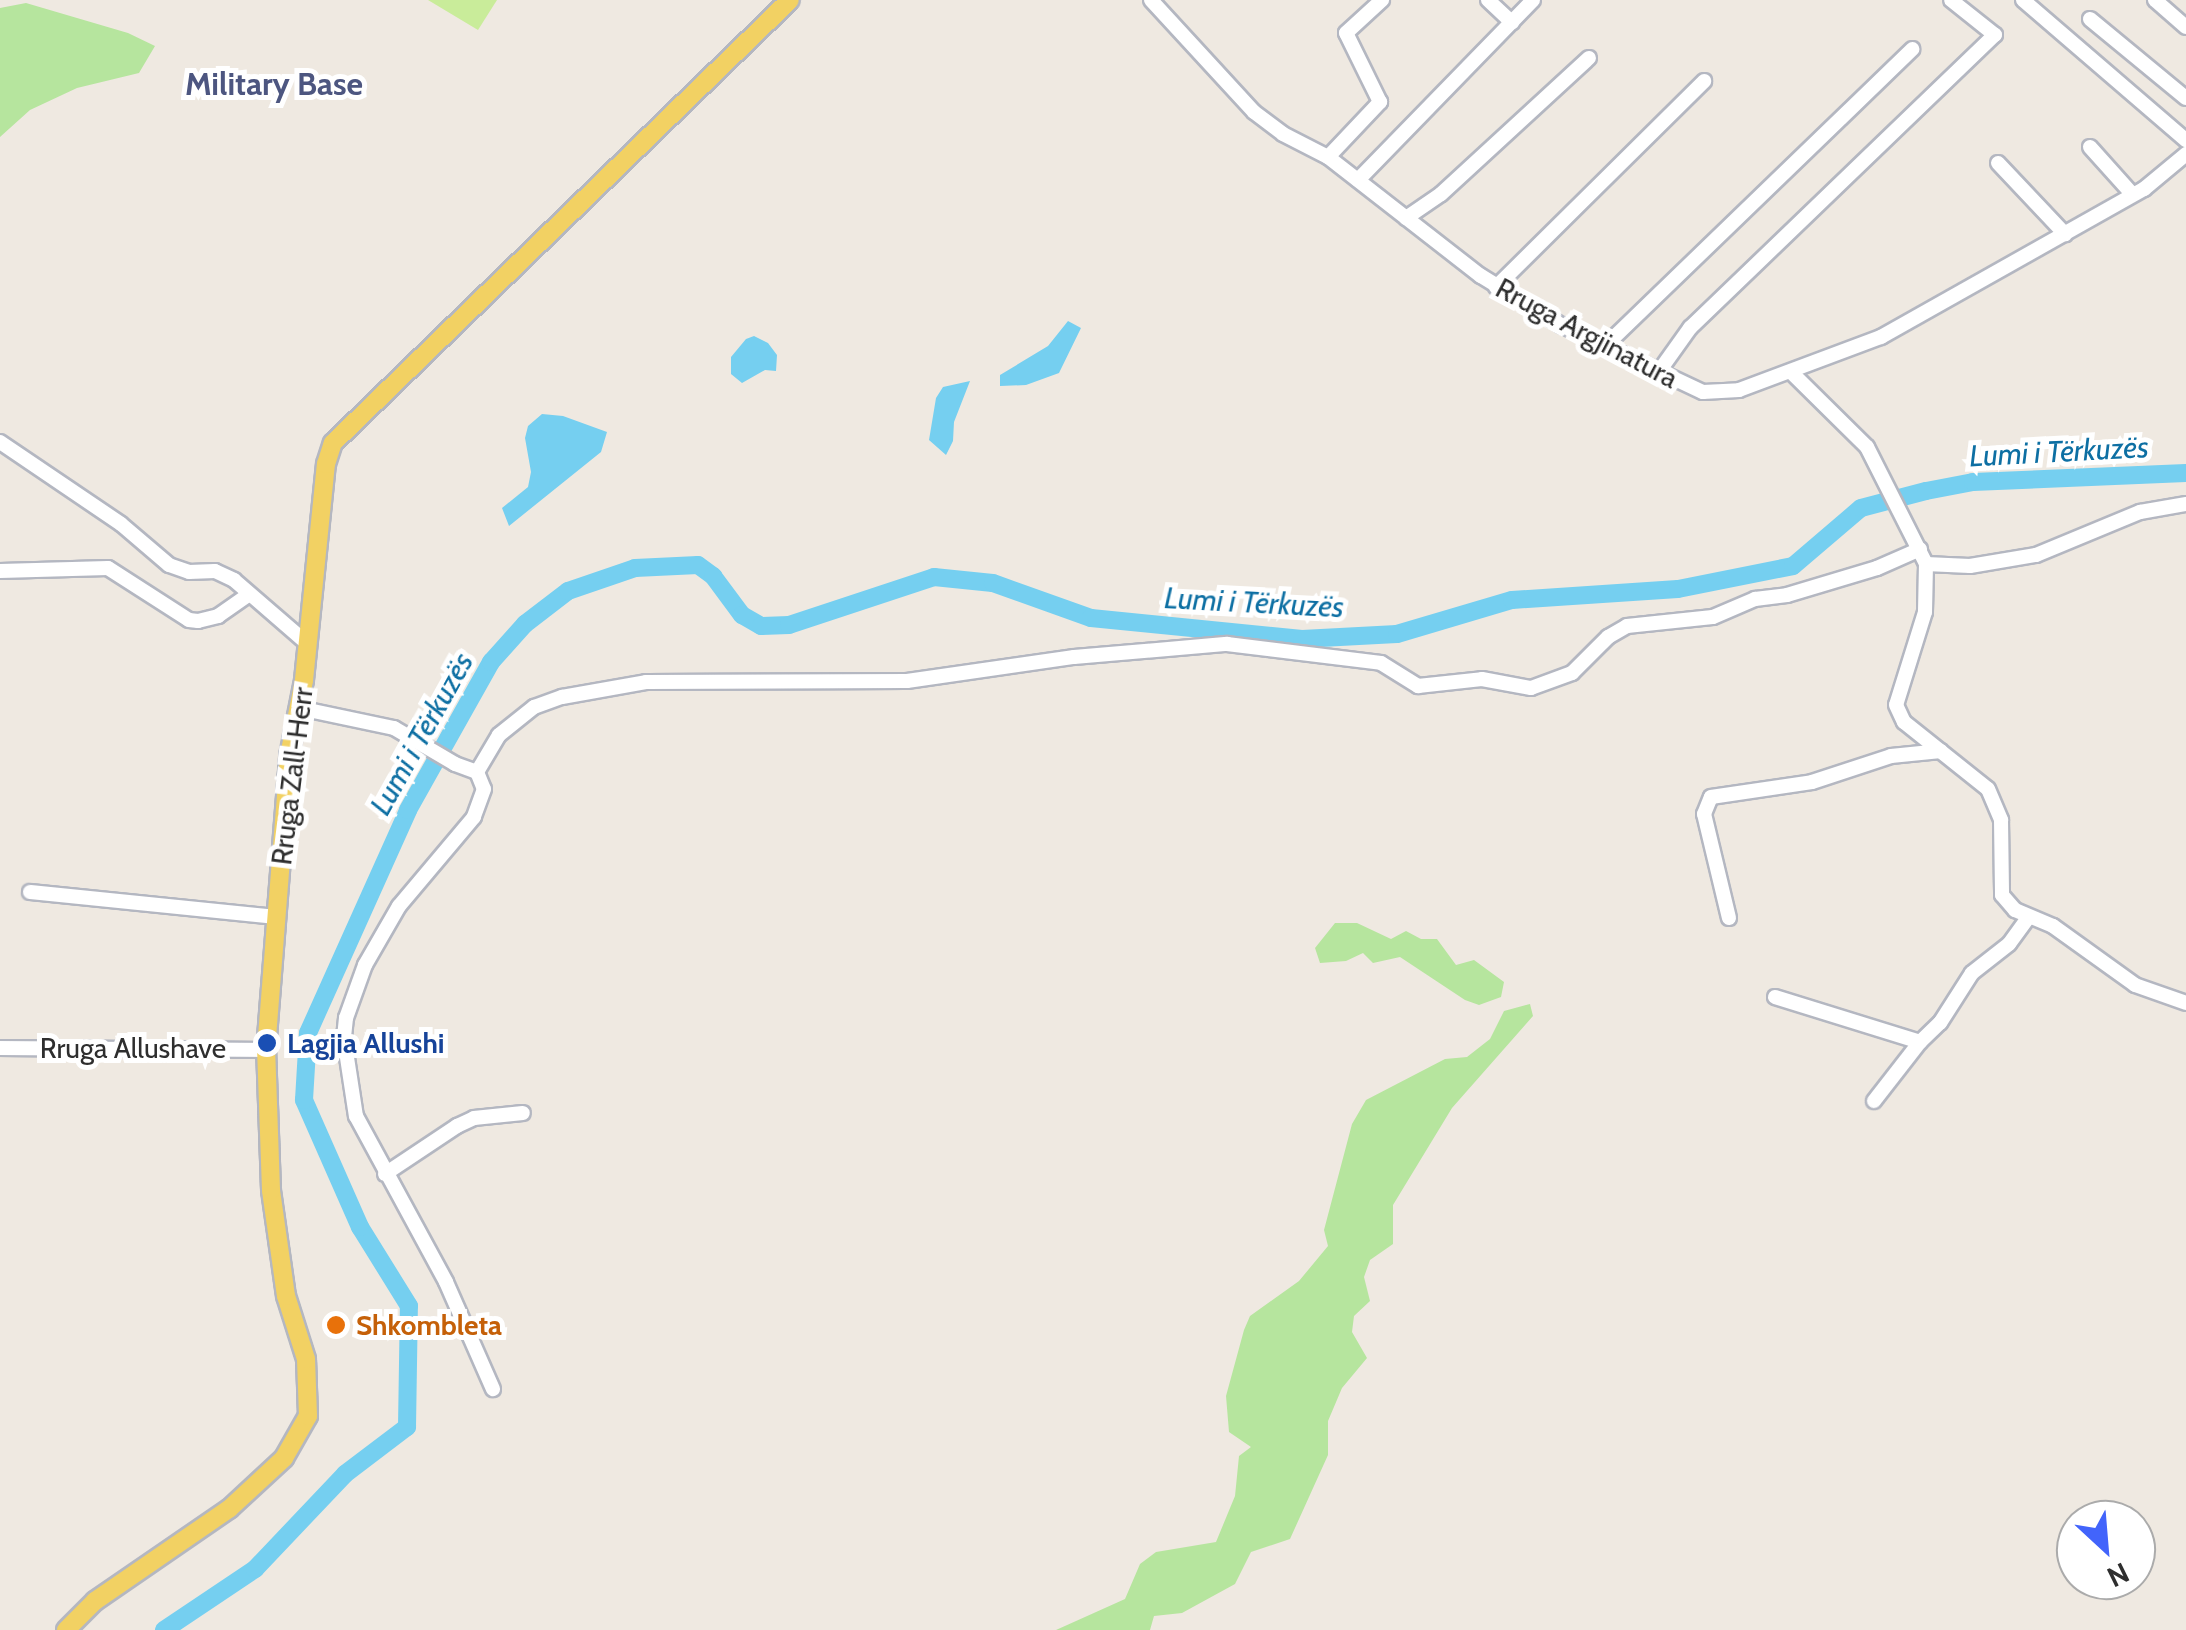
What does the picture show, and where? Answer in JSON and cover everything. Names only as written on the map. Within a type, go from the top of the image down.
[{"type":"main road","name":"Rruga Zall-Herr","points":[[66,1630],[95,1600],[229,1509],[284,1458],[308,1416],[308,1370],[286,1296],[270,1190],[266,1050],[289,756],[308,644],[326,464],[332,443],[790,0]]},
{"type":"street","name":"Rruga Argjinatura","points":[[1151,0],[1254,112],[1283,134],[1328,157],[1496,287],[1692,388],[1712,393],[1739,390],[1792,373],[1881,337],[2133,195],[2186,154]]},
{"type":"street","points":[[1328,157],[1380,102],[1346,33],[1382,0]]},
{"type":"street","points":[[1488,0],[1512,22]]},
{"type":"street","points":[[1358,180],[1534,0]]},
{"type":"street","points":[[1660,370],[1690,328],[1996,35],[1951,0]]},
{"type":"street","points":[[2023,0],[2186,140]]},
{"type":"street","points":[[2155,0],[2186,27]]},
{"type":"street","points":[[2090,19],[2186,98]]},
{"type":"street","points":[[1606,345],[1912,48]]},
{"type":"street","points":[[1406,218],[1442,194],[1588,58]]},
{"type":"street","points":[[1496,287],[1704,81]]},
{"type":"street","points":[[2090,147],[2133,195]]},
{"type":"street","points":[[1998,163],[2065,234]]},
{"type":"street","points":[[1792,373],[1867,447],[1890,484],[1920,549],[1926,564],[1925,612],[1896,705],[1904,722],[1976,777],[1996,803],[2001,820],[2002,896],[2028,918],[2053,926],[2135,985],[2186,1004]]},
{"type":"street","points":[[0,442],[121,524],[169,565],[189,572],[224,574],[308,644]]},
{"type":"street","points":[[1926,564],[1970,566],[2036,554],[2140,512],[2186,504]]},
{"type":"street","points":[[493,1390],[446,1282],[386,1174],[350,1096],[346,1018],[365,964],[399,906],[474,818],[484,790],[478,772],[499,735],[534,707],[562,697],[646,682],[907,681],[1074,656],[1227,644],[1371,661],[1388,665],[1400,678],[1418,686],[1482,680],[1531,688],[1572,673],[1608,636],[1628,626],[1713,617],[1755,600],[1788,595],[1877,568],[1920,549]]},
{"type":"street","points":[[0,571],[108,568],[189,620],[198,621],[218,616],[249,594]]},
{"type":"street","points":[[299,708],[394,728],[455,764],[478,772]]},
{"type":"street","points":[[1730,918],[1704,814],[1711,798],[1812,782],[1891,756],[1942,750]]},
{"type":"street","points":[[30,892],[277,917]]},
{"type":"street","points":[[1874,1101],[1940,1023],[1972,973],[2009,944],[2028,918]]},
{"type":"street","points":[[1775,997],[1920,1042]]},
{"type":"street","name":"Rruga Allushave","points":[[0,1048],[266,1050]]},
{"type":"street","points":[[386,1174],[456,1126],[488,1116],[523,1113]]},
{"type":"green space","points":[[428,0],[497,0],[478,30]]},
{"type":"green space","points":[[26,3],[128,33],[155,46],[139,73],[77,88],[30,110],[0,137],[0,8]]},
{"type":"green space","points":[[1335,923],[1357,923],[1391,939],[1406,931],[1421,939],[1437,939],[1456,965],[1474,960],[1504,982],[1501,997],[1479,1005],[1465,1000],[1400,957],[1373,963],[1363,953],[1346,961],[1320,963],[1315,948]]},
{"type":"green space","points":[[1530,1004],[1533,1016],[1452,1108],[1393,1205],[1393,1244],[1370,1260],[1364,1277],[1370,1301],[1354,1316],[1352,1332],[1367,1358],[1342,1388],[1328,1421],[1328,1455],[1290,1539],[1251,1552],[1235,1584],[1182,1613],[1154,1616],[1150,1630],[1056,1630],[1125,1599],[1140,1564],[1156,1552],[1216,1542],[1235,1496],[1239,1456],[1251,1447],[1229,1432],[1226,1396],[1244,1330],[1250,1316],[1299,1281],[1328,1246],[1324,1230],[1352,1124],[1366,1100],[1445,1059],[1467,1057],[1490,1039],[1504,1011]]},
{"type":"water","points":[[1068,321],[1081,328],[1059,373],[1026,385],[1000,386],[1000,375],[1048,346]]},
{"type":"water","points":[[754,336],[768,343],[777,355],[776,371],[765,370],[742,383],[731,374],[731,357],[746,339]]},
{"type":"water","points":[[970,381],[946,455],[929,440],[936,398],[943,387]]},
{"type":"water","points":[[542,414],[563,416],[607,432],[601,452],[509,526],[502,508],[528,487],[531,472],[525,438],[528,426]]},
{"type":"waterway","name":"Lumi i Tërkuzës","points":[[164,1630],[255,1569],[345,1474],[407,1427],[409,1306],[360,1227],[304,1100],[308,1033],[408,810],[491,662],[525,624],[568,591],[635,568],[698,565],[713,576],[742,615],[761,626],[789,625],[934,577],[993,583],[1091,618],[1302,639],[1397,634],[1512,600],[1678,589],[1793,566],[1861,508],[1926,491],[1973,482],[2186,473]]},
{"type":"place","name":"Lagjia Allushi","points":[[267,1043]]},
{"type":"place","name":"Shkombleta","points":[[336,1325]]},
{"type":"district","name":"Military Base","points":[[274,84]]}]
